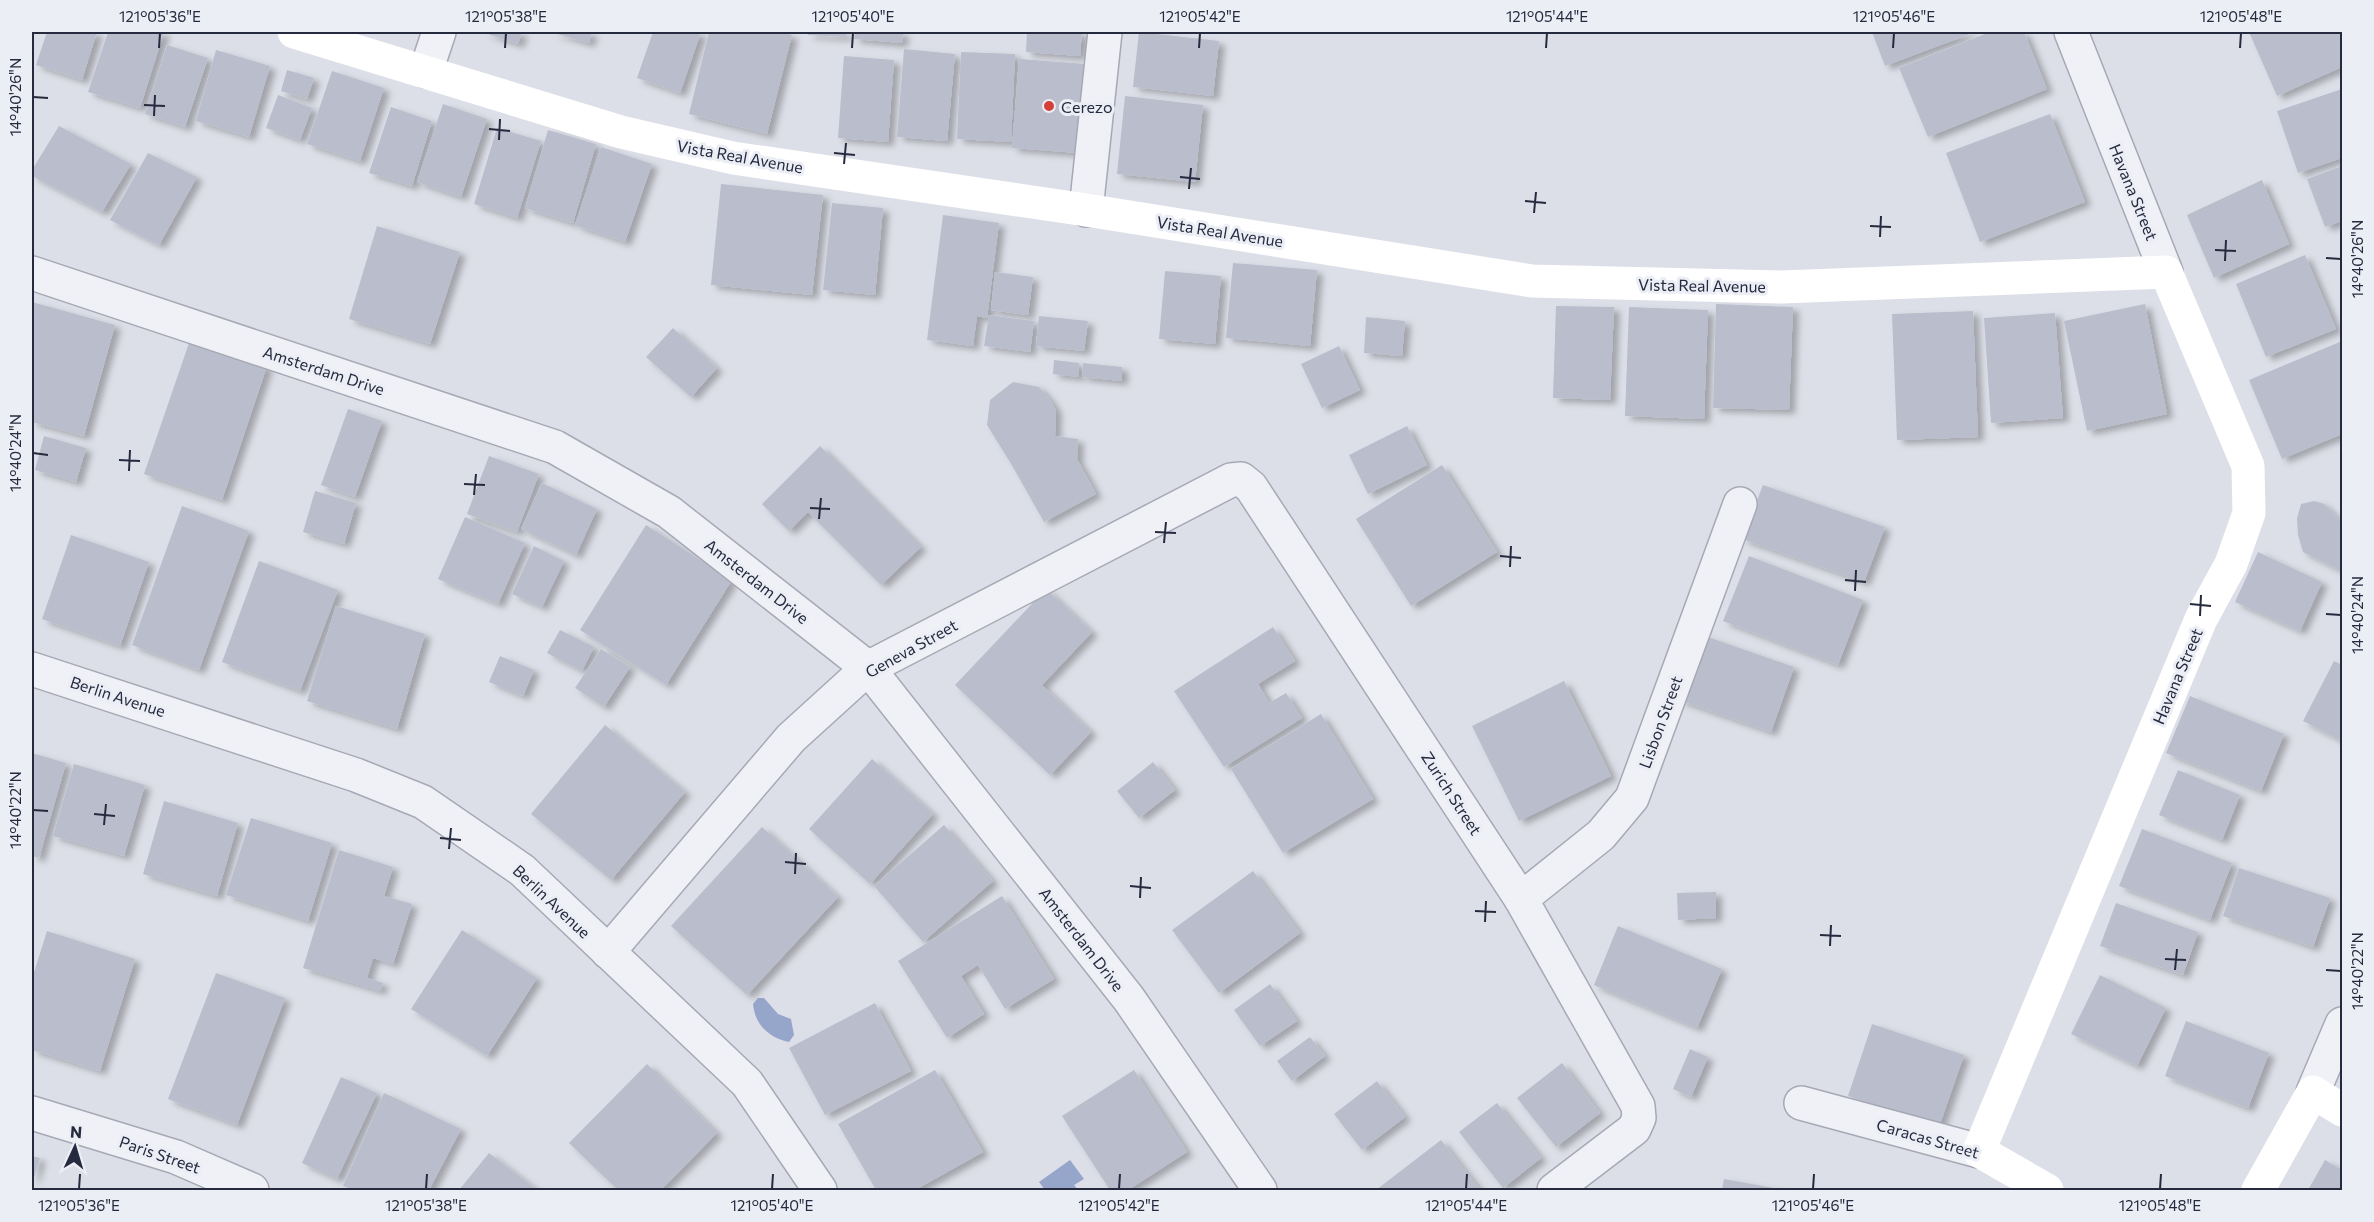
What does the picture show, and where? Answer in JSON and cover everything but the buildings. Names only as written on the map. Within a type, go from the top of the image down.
[{"type":"street","name":"Vista Real Avenue","points":[[294,32],[621,132],[733,158],[1086,210],[1532,281],[1782,287],[2166,272]]},
{"type":"street","points":[[426,71],[439,32]]},
{"type":"street","points":[[1086,210],[1105,32]]},
{"type":"street","name":"Havana Street","points":[[1979,1151],[2201,619],[2231,564],[2249,513],[2248,466],[2166,272],[2071,32]]},
{"type":"street","name":"Amsterdam Drive","points":[[32,273],[555,447],[669,512],[868,668],[1130,999],[1260,1191]]},
{"type":"street","name":"Zurich Street","points":[[1231,480],[1241,478],[1251,487],[1521,899],[1638,1106],[1639,1118],[1634,1129],[1554,1191]]},
{"type":"street","name":"Geneva Street","points":[[608,952],[791,738],[868,668],[1231,480]]},
{"type":"street","name":"Lisbon Street","points":[[1521,899],[1601,835],[1632,798],[1740,504]]},
{"type":"street","name":"Berlin Avenue","points":[[32,669],[356,774],[423,802],[522,870],[747,1083],[820,1191]]},
{"type":"street","points":[[2258,1191],[2313,1092],[2343,1024]]},
{"type":"street","points":[[2313,1092],[2343,1110]]},
{"type":"street","name":"Caracas Street","points":[[1801,1103],[1979,1151],[2048,1191]]},
{"type":"street","name":"Paris Street","points":[[32,1113],[176,1157],[252,1191]]},
{"type":"water","points":[[758,998],[764,998],[778,1014],[791,1019],[794,1035],[789,1042],[769,1034],[760,1024],[753,1004]]},
{"type":"water","points":[[1070,1160],[1084,1179],[1074,1185],[1078,1190],[1045,1190],[1039,1182]]},
{"type":"place","name":"Cerezo","points":[[1049,106]]}]
